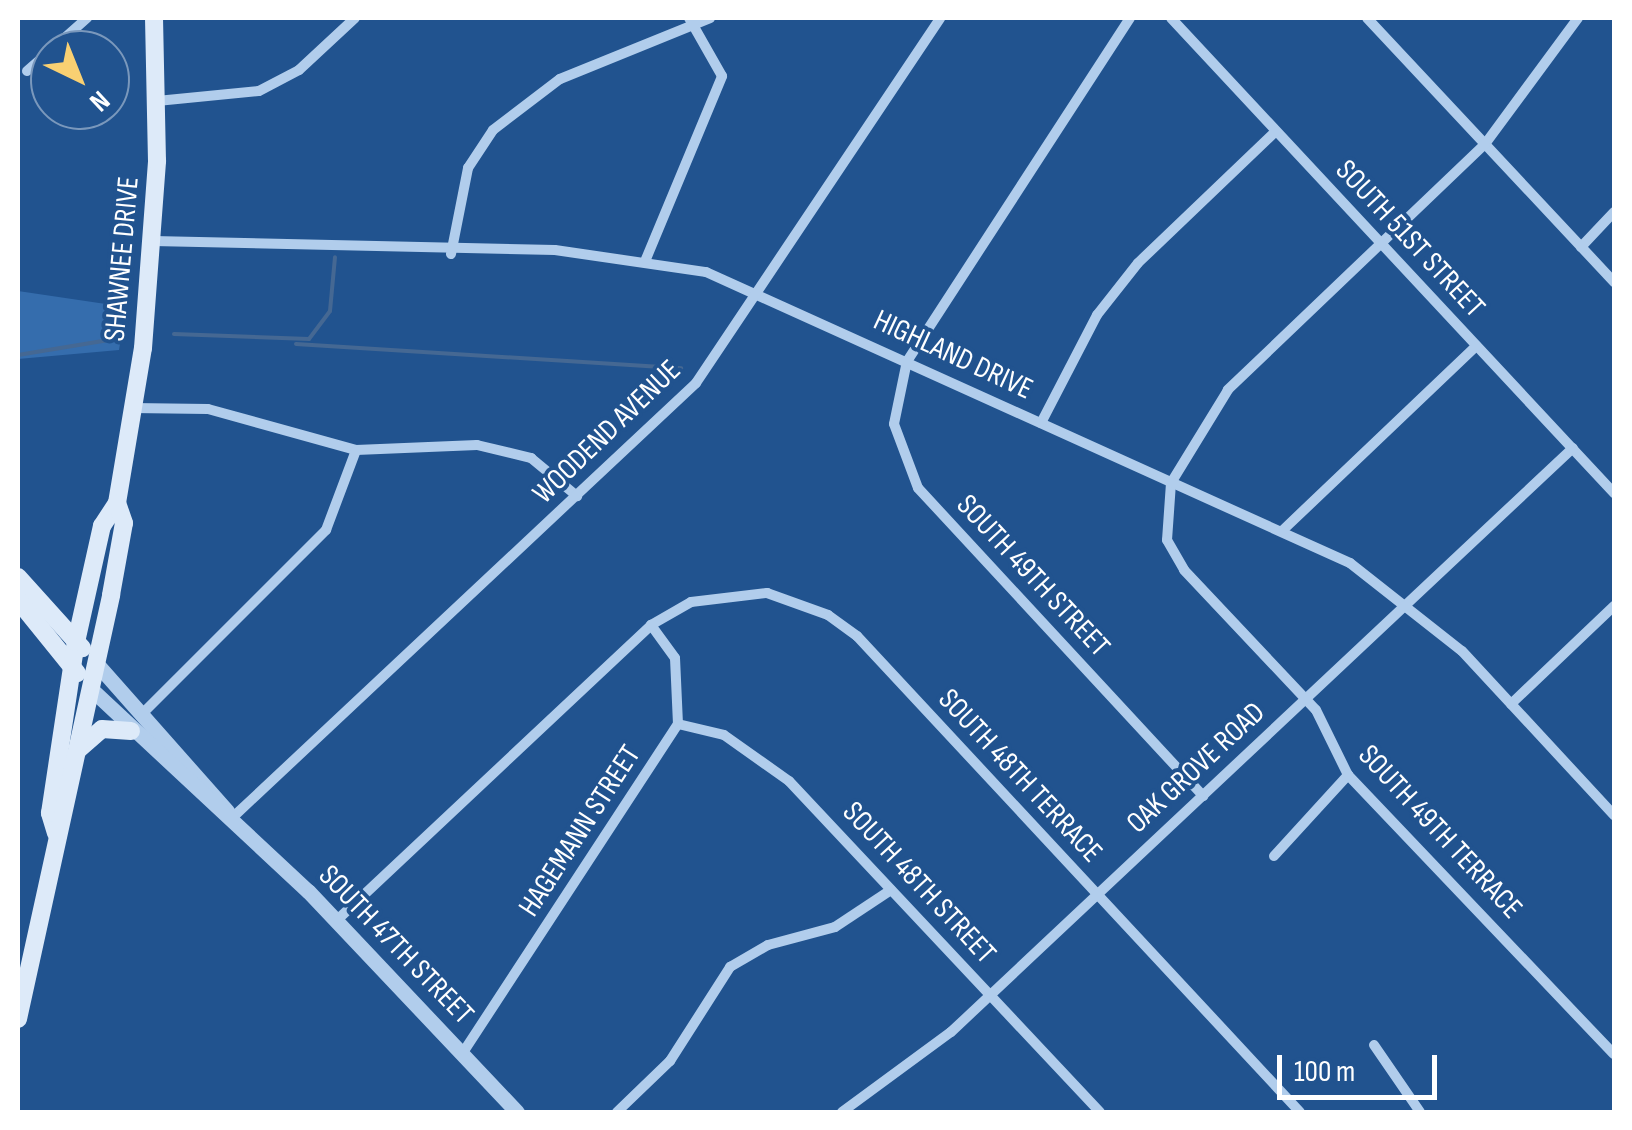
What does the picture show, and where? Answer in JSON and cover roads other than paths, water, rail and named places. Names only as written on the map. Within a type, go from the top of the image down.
[{"type":"main road","name":"SHAWNEE DRIVE","points":[[56,834],[50,813],[76,642],[85,596],[117,503],[153,241],[158,102],[154,18]]},
{"type":"main road","name":"SHAWNEE DRIVE","points":[[18,1019],[56,834],[68,816],[124,523],[117,503]]},
{"type":"main road","name":"SOUTH 47TH STREET","points":[[18,577],[96,663]]},
{"type":"main road","points":[[44,608],[60,612],[85,596]]},
{"type":"main road","name":"SOUTH 47TH STREET","points":[[18,600],[90,688]]},
{"type":"main road","points":[[79,749],[102,729],[136,723]]},
{"type":"street","points":[[158,102],[259,91],[298,70],[355,18]]},
{"type":"street","points":[[451,254],[468,168],[492,130],[560,80],[692,21],[710,18]]},
{"type":"street","name":"WOODEND AVENUE","points":[[232,818],[696,383],[762,296],[940,18]]},
{"type":"street","points":[[907,361],[1130,18]]},
{"type":"street","name":"SOUTH 51ST STREET","points":[[1170,18],[1614,493]]},
{"type":"street","points":[[1368,18],[1614,282]]},
{"type":"street","points":[[1171,483],[1228,390],[1485,144],[1578,18]]},
{"type":"street","points":[[646,259],[720,88],[720,65],[692,21]]},
{"type":"street","points":[[1041,423],[1097,315],[1138,263],[1274,132]]},
{"type":"street","points":[[1581,246],[1614,212]]},
{"type":"street","name":"HIGHLAND DRIVE","points":[[153,241],[300,239],[451,254],[646,259],[762,296],[1171,483],[1283,530],[1410,603],[1612,809]]},
{"type":"street","points":[[1283,530],[1476,346]]},
{"type":"street","name":"SOUTH 49TH STREET","points":[[907,361],[894,424],[909,477],[1203,796]]},
{"type":"street","points":[[132,408],[208,409],[356,450],[477,445],[531,458],[578,496]]},
{"type":"street","name":"OAK GROVE ROAD","points":[[842,1112],[990,996],[1573,448]]},
{"type":"street","points":[[136,723],[326,530],[356,450]]},
{"type":"street","name":"SOUTH 49TH TERRACE","points":[[1171,483],[1167,540],[1176,560],[1307,699],[1348,774],[1614,1054]]},
{"type":"street","name":"SOUTH 48TH TERRACE","points":[[651,625],[731,594],[767,593],[828,615],[1300,1112]]},
{"type":"street","points":[[1511,704],[1614,606]]},
{"type":"street","points":[[336,920],[651,625]]},
{"type":"street","name":"HAGEMANN STREET","points":[[462,1054],[678,724],[675,658],[651,625]]},
{"type":"street","name":"SOUTH 47TH STREET","points":[[96,663],[136,723]]},
{"type":"street","name":"SOUTH 47TH STREET","points":[[90,688],[136,723],[336,920],[516,1112]]},
{"type":"street","name":"SOUTH 48TH STREET","points":[[678,724],[762,757],[1100,1112]]},
{"type":"street","points":[[1274,856],[1348,774]]},
{"type":"street","points":[[618,1112],[670,1061],[730,967],[768,945],[835,927],[891,890]]},
{"type":"street","points":[[1374,1044],[1420,1112]]},
{"type":"waterway","points":[[174,334],[309,339],[330,311],[335,257]]},
{"type":"waterway","points":[[18,355],[109,340]]},
{"type":"waterway","points":[[296,344],[681,368]]}]
